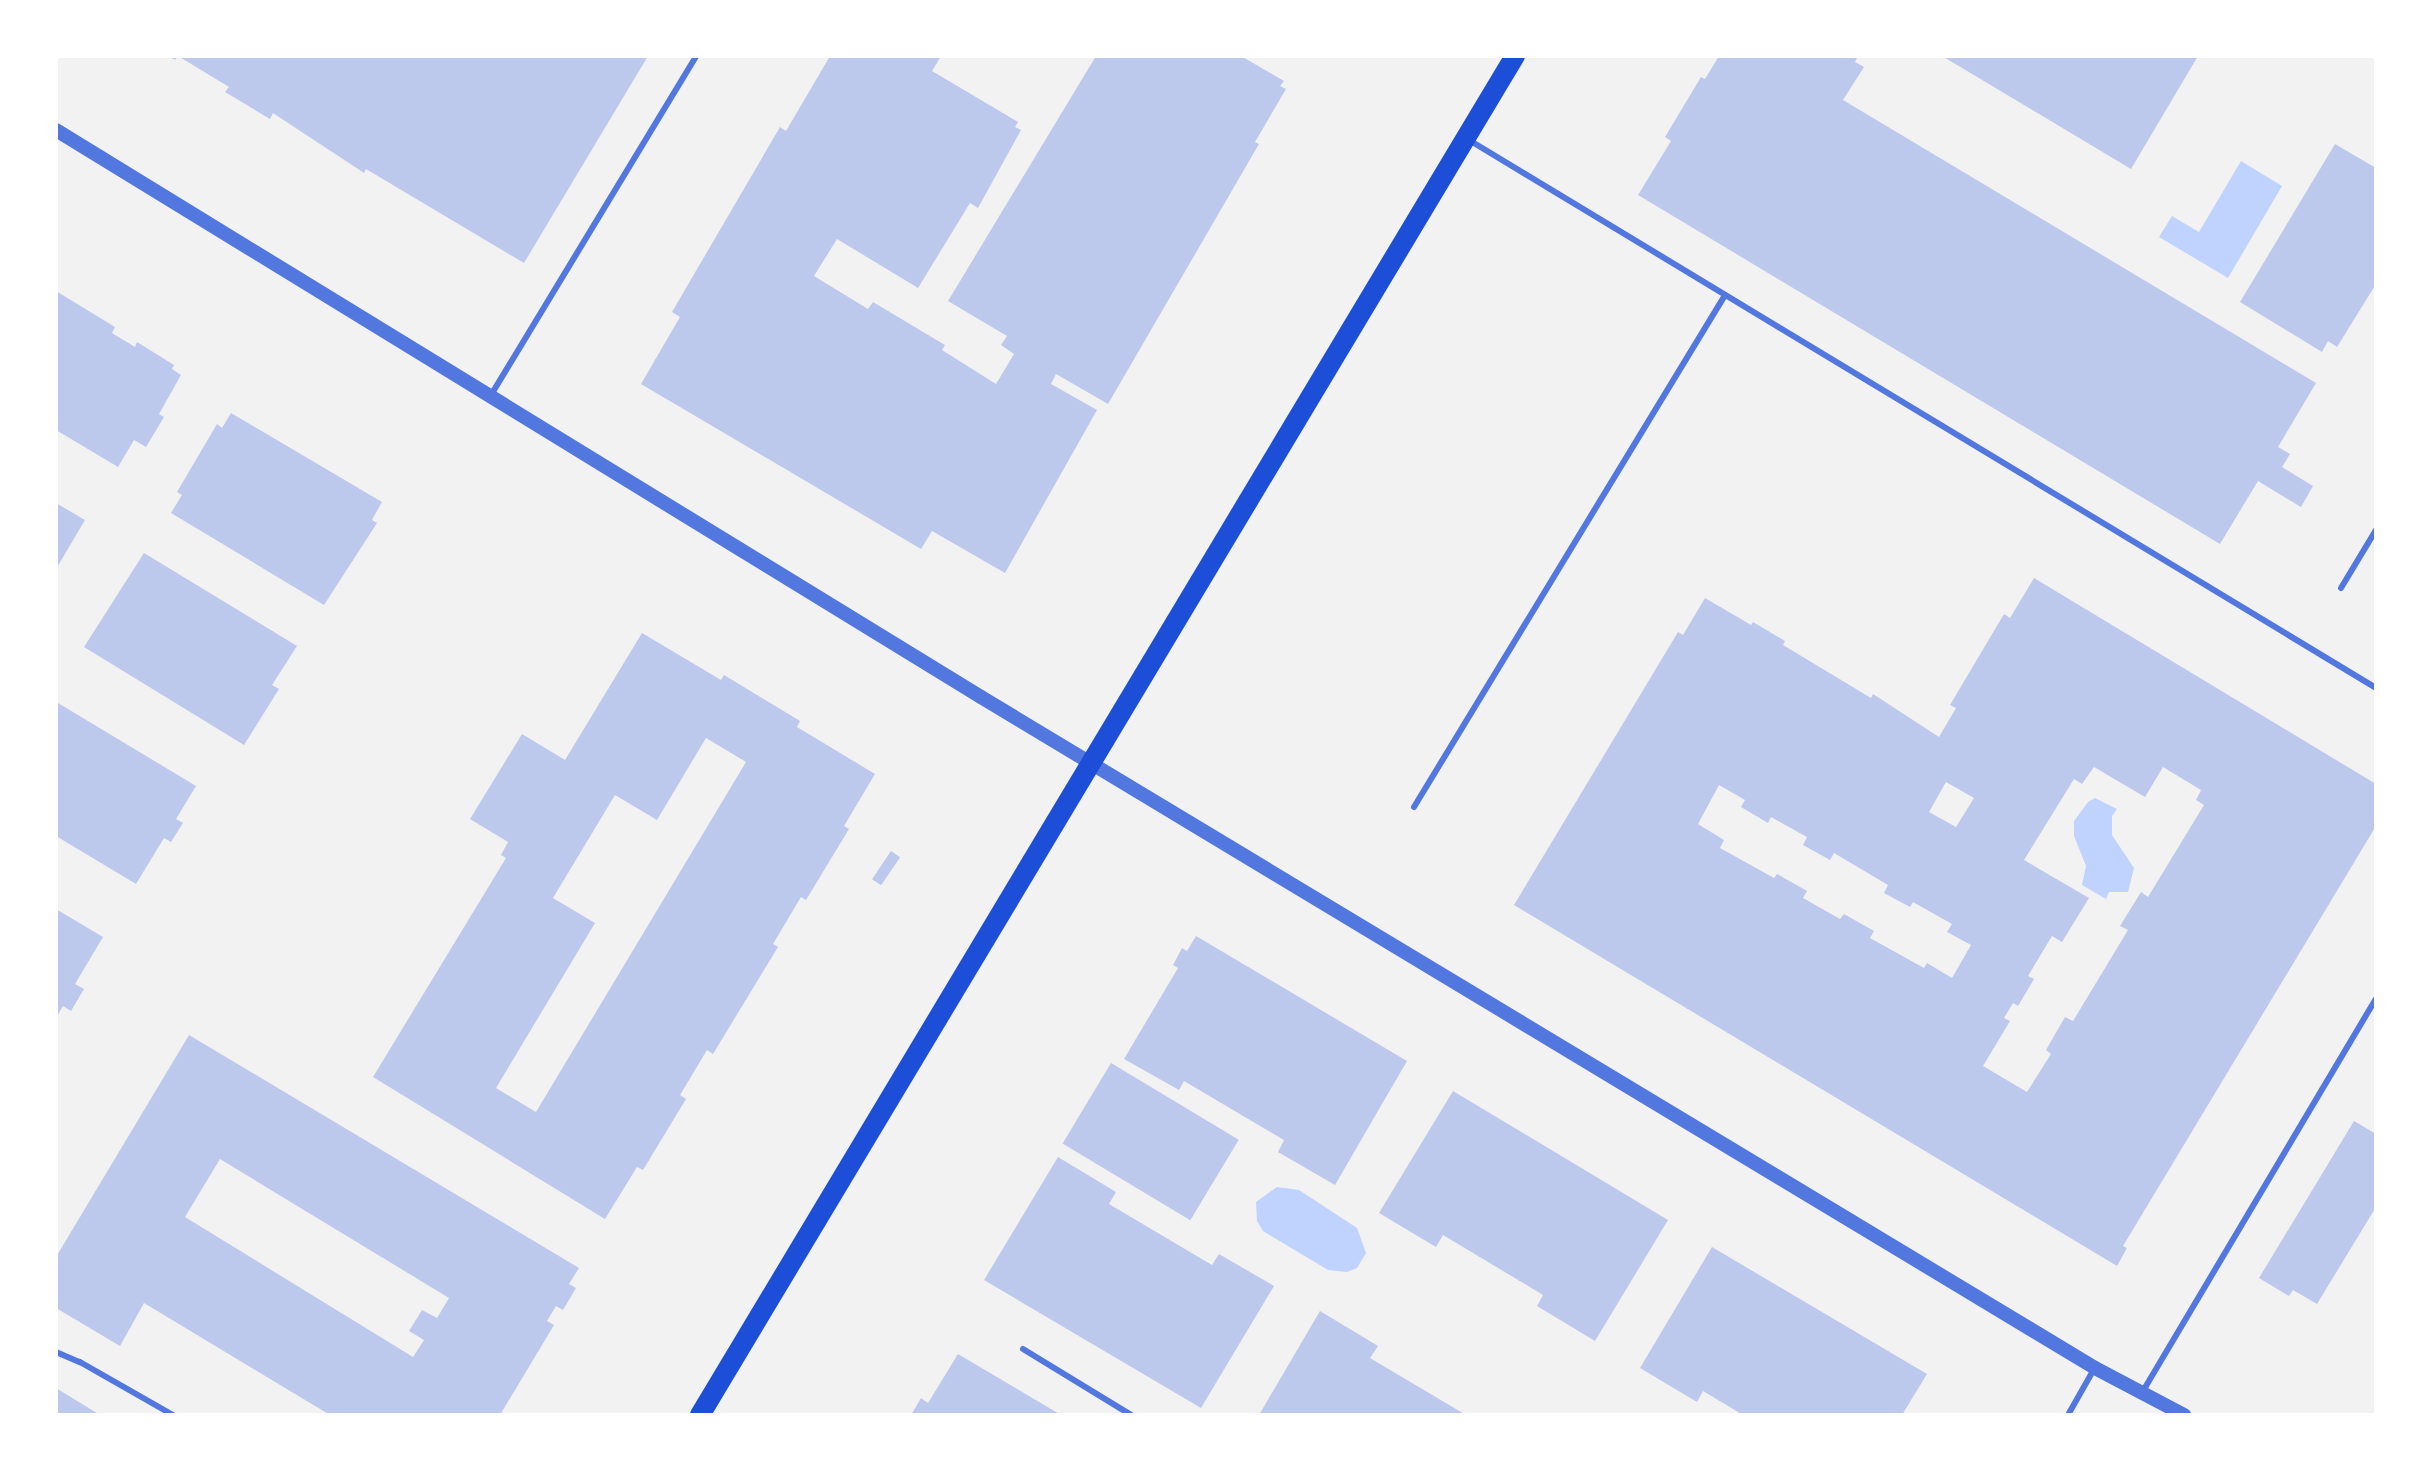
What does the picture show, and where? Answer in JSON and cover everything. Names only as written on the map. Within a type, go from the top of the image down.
[{"type":"main road","points":[[700,1415],[1515,56]]},
{"type":"street","points":[[56,130],[1091,763],[2095,1368],[2184,1415]]},
{"type":"lane","points":[[491,396],[696,56]]},
{"type":"lane","points":[[1466,138],[2376,688]]},
{"type":"lane","points":[[1414,807],[1725,295]]},
{"type":"lane","points":[[2341,588],[2376,530]]},
{"type":"lane","points":[[2141,1394],[2376,999]]},
{"type":"lane","points":[[1023,1349],[1131,1415]]},
{"type":"lane","points":[[56,1352],[173,1415]]},
{"type":"lane","points":[[2068,1415],[2095,1368]]},
{"type":"water","points":[[2241,161],[2282,186],[2228,278],[2159,237],[2172,216],[2199,232]]},
{"type":"water","points":[[2095,798],[2117,809],[2112,816],[2112,835],[2134,868],[2128,892],[2109,892],[2106,899],[2082,885],[2086,866],[2074,836],[2074,821],[2088,802]]},
{"type":"water","points":[[1277,1187],[1299,1190],[1357,1228],[1366,1253],[1357,1268],[1347,1272],[1328,1270],[1263,1231],[1257,1221],[1256,1202]]},
{"type":"building","points":[[178,56],[648,56],[524,263],[366,169],[364,173],[273,113],[270,119],[225,92],[229,87]]},
{"type":"building","points":[[830,56],[941,56],[932,71],[1018,122],[1015,127],[1021,130],[978,208],[970,203],[918,288],[837,239],[814,276],[868,309],[873,302],[945,345],[942,350],[996,384],[1014,354],[1001,345],[1007,336],[948,301],[1096,56],[1241,56],[1284,81],[1280,86],[1286,89],[1255,142],[1259,144],[1108,404],[1056,374],[1051,384],[1097,410],[1005,573],[932,531],[921,549],[641,384],[680,317],[672,312],[780,127],[786,131]]},
{"type":"building","points":[[1719,56],[1858,56],[1855,62],[1864,67],[1843,100],[2316,383],[2278,447],[2290,454],[2282,467],[2313,486],[2301,507],[2258,481],[2220,544],[1638,195],[1671,141],[1665,137],[1701,77],[1705,79]]},
{"type":"building","points":[[1942,56],[2198,56],[2131,169]]},
{"type":"building","points":[[2335,144],[2376,168],[2376,284],[2337,347],[2328,341],[2322,352],[2240,302]]},
{"type":"building","points":[[56,291],[115,327],[112,333],[135,347],[137,342],[174,365],[172,369],[181,375],[159,414],[164,417],[146,447],[134,440],[118,467],[56,430]]},
{"type":"building","points":[[231,413],[382,502],[372,520],[377,523],[324,605],[171,513],[182,495],[177,492],[217,424],[222,428]]},
{"type":"building","points":[[56,503],[85,520],[56,569]]},
{"type":"building","points":[[144,553],[297,646],[272,685],[279,689],[244,745],[84,647]]},
{"type":"building","points":[[2034,578],[2376,784],[2376,826],[2123,1246],[2127,1248],[2117,1266],[1514,905],[1678,632],[1683,635],[1705,598],[1785,641],[1783,645],[1871,698],[1873,694],[1939,737],[1956,708],[1950,705],[2004,614],[2010,618]],"holes":[[[2094,767],[2145,797],[2163,767],[2201,790],[2196,800],[2204,805],[2148,897],[2141,892],[2120,926],[2128,930],[2073,1021],[2065,1017],[2046,1050],[2051,1054],[2027,1092],[1983,1066],[2010,1021],[2004,1018],[2013,1003],[2018,1006],[2034,979],[2028,976],[2052,936],[2062,942],[2089,898],[2024,860],[2074,779],[2082,784]],[[1946,782],[1974,798],[1956,827],[1929,812]],[[1719,785],[1745,800],[1741,807],[1768,823],[1771,817],[1807,837],[1803,845],[1830,860],[1834,853],[1888,885],[1884,893],[1910,907],[1913,902],[1952,924],[1947,932],[1971,945],[1952,978],[1927,963],[1924,968],[1870,938],[1874,931],[1844,914],[1840,919],[1803,898],[1807,891],[1777,874],[1774,878],[1720,848],[1724,840],[1698,824]]]},
{"type":"building","points":[[642,633],[721,680],[724,675],[800,721],[797,727],[875,774],[844,826],[849,829],[806,900],[801,897],[773,944],[778,947],[713,1054],[707,1050],[680,1095],[686,1099],[643,1170],[637,1167],[605,1219],[373,1077],[506,858],[501,855],[508,842],[470,819],[522,734],[565,760]],"holes":[[[706,738],[746,762],[536,1112],[496,1088],[595,923],[553,898],[615,795],[657,820]]]},
{"type":"building","points":[[58,703],[196,786],[176,819],[183,823],[171,842],[164,838],[136,884],[56,836]]},
{"type":"building","points":[[891,851],[900,857],[881,885],[872,879]]},
{"type":"building","points":[[56,909],[103,937],[75,984],[84,989],[71,1011],[63,1006],[56,1018]]},
{"type":"building","points":[[1196,936],[1407,1061],[1335,1185],[1278,1152],[1284,1140],[1184,1081],[1179,1090],[1124,1059],[1178,968],[1173,965],[1182,948],[1187,951]]},
{"type":"building","points":[[189,1035],[579,1268],[569,1284],[576,1288],[563,1310],[556,1306],[547,1321],[554,1325],[500,1415],[330,1415],[144,1303],[120,1346],[56,1308],[56,1257]],"holes":[[[220,1159],[449,1298],[437,1318],[422,1310],[409,1331],[424,1340],[413,1357],[185,1217]]]},
{"type":"building","points":[[1111,1063],[1239,1140],[1190,1220],[1063,1144]]},
{"type":"building","points":[[1453,1091],[1668,1220],[1595,1341],[1537,1306],[1543,1295],[1443,1235],[1436,1247],[1379,1213]]},
{"type":"building","points":[[2354,1121],[2376,1134],[2376,1207],[2317,1304],[2293,1290],[2289,1296],[2259,1278]]},
{"type":"building","points":[[1058,1157],[1116,1192],[1109,1204],[1212,1265],[1219,1254],[1274,1286],[1201,1408],[984,1280]]},
{"type":"building","points":[[1712,1247],[1927,1374],[1902,1415],[1743,1415],[1703,1391],[1697,1402],[1640,1368]]},
{"type":"building","points":[[1320,1311],[1378,1346],[1370,1358],[1466,1415],[1259,1415]]},
{"type":"building","points":[[958,1354],[1061,1415],[911,1415],[921,1398],[928,1403]]},
{"type":"building","points":[[56,1388],[100,1415],[56,1415]]}]
